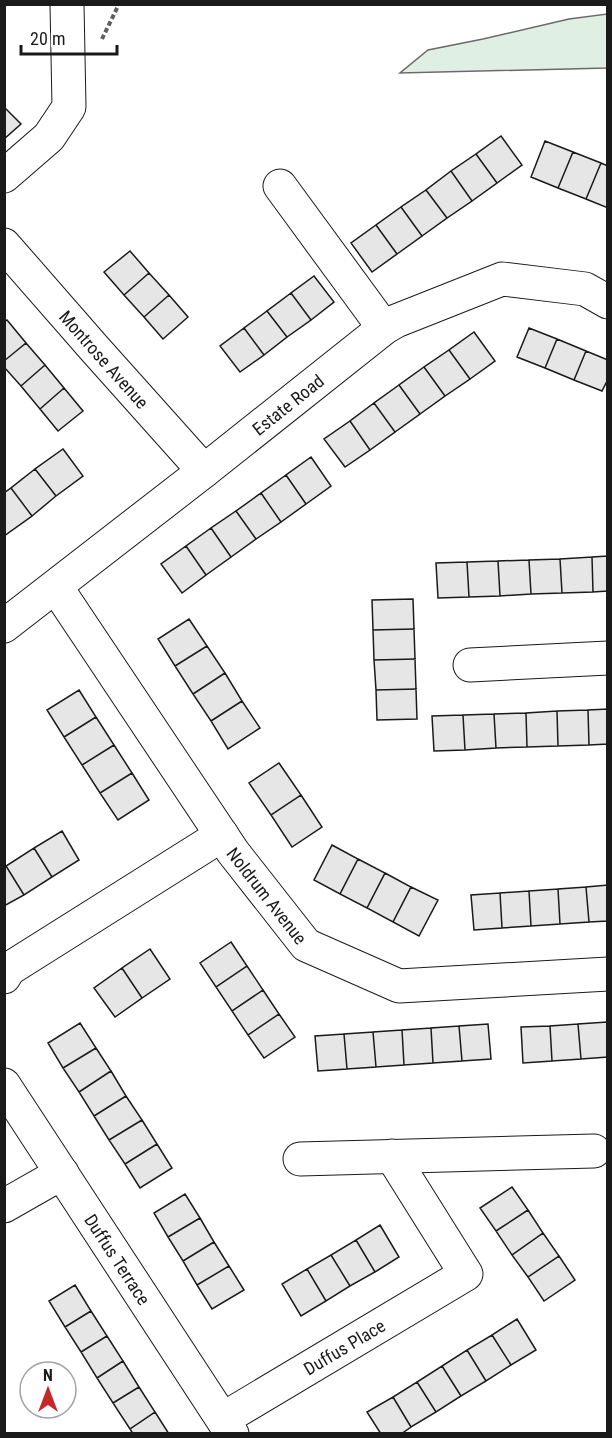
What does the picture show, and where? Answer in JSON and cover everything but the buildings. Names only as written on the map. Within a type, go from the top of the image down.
[{"type":"street","points":[[4,176],[49,137],[69,107],[67,4]]},
{"type":"street","points":[[280,186],[384,328]]},
{"type":"street","name":"Montrose Avenue","points":[[4,245],[204,471]]},
{"type":"street","name":"Estate Road","points":[[4,626],[384,328],[396,321],[502,279],[585,289],[608,302]]},
{"type":"street","name":"Noldrum Avenue","points":[[56,587],[233,852],[306,945],[399,987],[608,974]]},
{"type":"street","points":[[470,665],[608,658]]},
{"type":"street","points":[[4,977],[9,969],[222,835]]},
{"type":"street","name":"Duffus Terrace","points":[[4,1085],[228,1426]]},
{"type":"street","points":[[300,1158],[594,1150]]},
{"type":"street","name":"Duffus Place","points":[[228,1426],[466,1274],[392,1156]]},
{"type":"street","points":[[4,1206],[62,1173]]},
{"type":"green space","points":[[607,14],[607,68],[400,73],[428,50],[569,19]]}]
